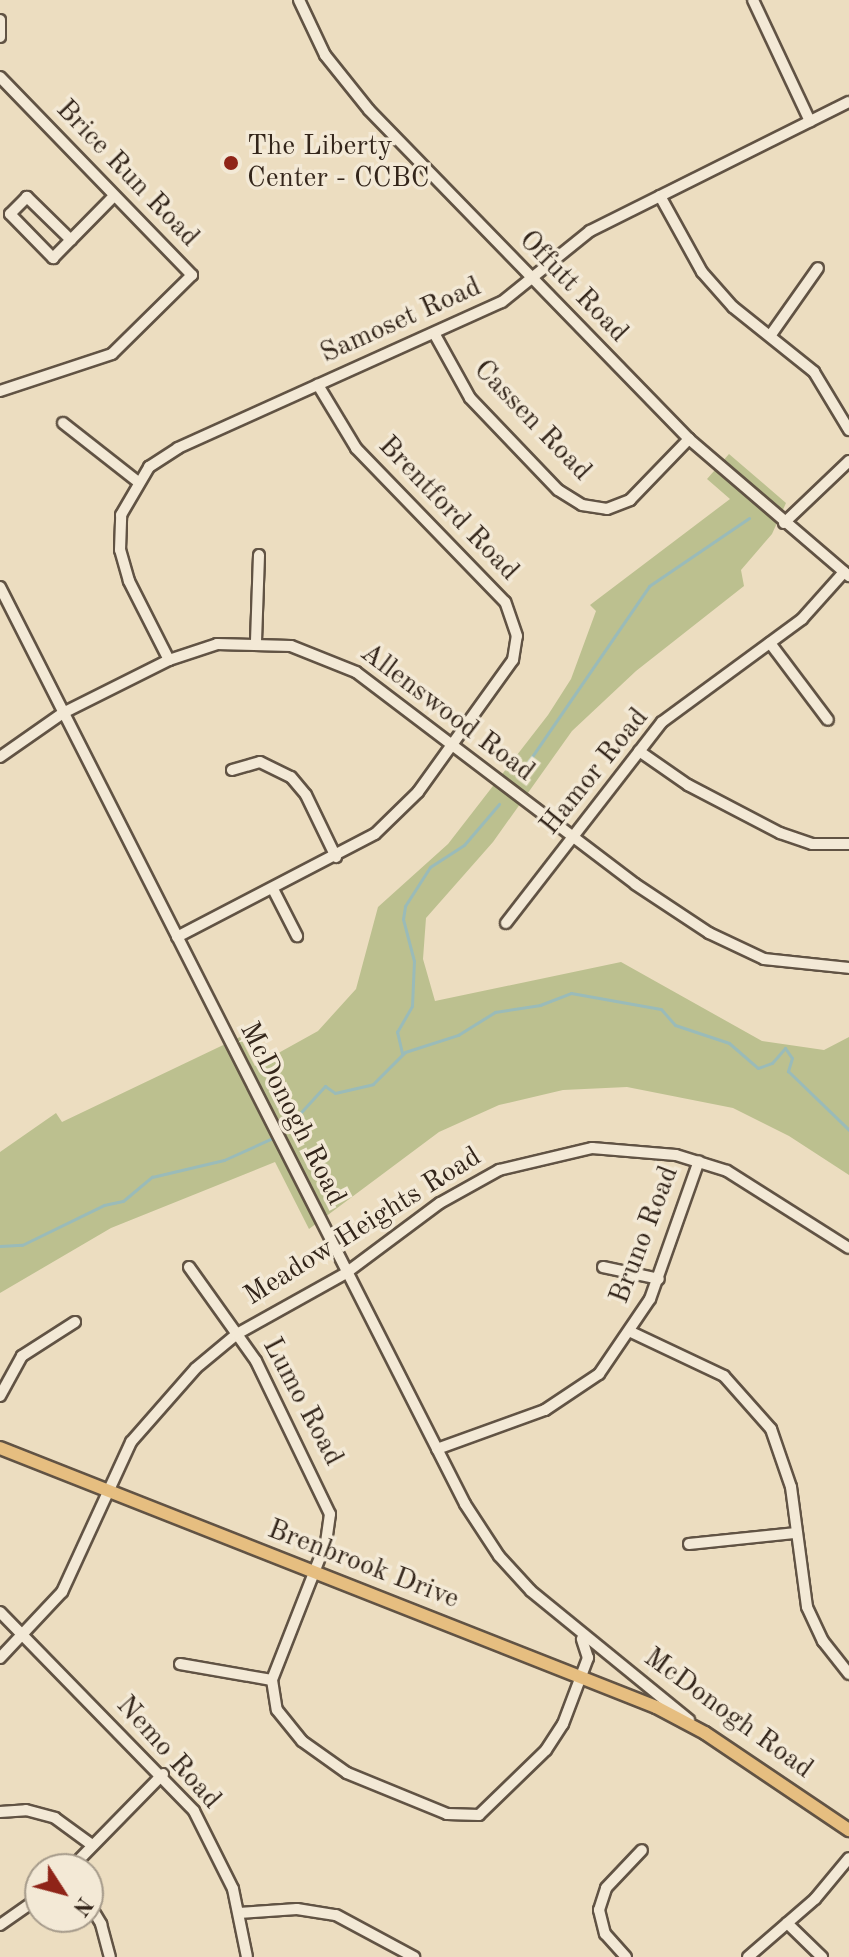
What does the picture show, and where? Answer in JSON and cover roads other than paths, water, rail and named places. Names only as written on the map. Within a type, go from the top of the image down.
[{"type":"main road","name":"Brenbrook Drive","points":[[0,1448],[583,1677],[705,1733]]},
{"type":"main road","name":"McDonogh Road","points":[[705,1733],[849,1830]]},
{"type":"street","name":"Offutt Road","points":[[299,0],[325,55],[354,94],[689,439],[846,574]]},
{"type":"street","points":[[753,0],[810,121]]},
{"type":"street","points":[[0,20],[0,37]]},
{"type":"street","name":"Brice Run Road","points":[[0,77],[192,275],[112,354],[0,391]]},
{"type":"street","name":"Samoset Road","points":[[169,660],[129,581],[120,550],[121,515],[137,481],[169,453],[502,302],[574,241],[849,102]]},
{"type":"street","points":[[71,240],[27,197],[10,214],[53,258],[71,240],[114,196]]},
{"type":"street","points":[[660,196],[702,272],[770,336],[814,372],[849,430]]},
{"type":"street","points":[[770,336],[818,268]]},
{"type":"street","name":"Cassen Road","points":[[434,333],[470,398],[558,490],[582,505],[607,509],[630,500],[689,439]]},
{"type":"street","name":"Brentford Road","points":[[177,937],[336,857],[398,815],[453,746],[513,660],[517,636],[511,612],[356,448],[318,385]]},
{"type":"street","points":[[63,423],[137,481]]},
{"type":"street","points":[[784,523],[849,461]]},
{"type":"street","points":[[256,641],[259,555]]},
{"type":"street","name":"Hamor Road","points":[[506,923],[662,722],[813,610],[846,574]]},
{"type":"street","name":"McDonogh Road","points":[[0,587],[280,1146],[437,1449],[499,1556],[581,1636],[705,1733]]},
{"type":"street","name":"Allenswood Road","points":[[0,757],[63,713],[169,660],[217,644],[256,641],[291,646],[346,667],[572,837],[736,948],[793,966],[849,968]]},
{"type":"street","points":[[770,643],[828,720]]},
{"type":"street","points":[[639,751],[688,785],[780,833],[812,844],[849,844]]},
{"type":"street","points":[[232,770],[260,762],[291,777],[306,795],[336,857]]},
{"type":"street","points":[[273,889],[297,936]]},
{"type":"street","name":"Meadow Heights Road","points":[[0,1658],[23,1636],[72,1576],[131,1442],[155,1410],[237,1334],[346,1273],[470,1183],[521,1161],[562,1151],[626,1148],[699,1161],[754,1186],[849,1248]]},
{"type":"street","name":"Bruno Road","points":[[437,1449],[566,1399],[599,1374],[631,1332],[659,1279],[699,1161]]},
{"type":"street","name":"Lumo Road","points":[[189,1267],[237,1334],[326,1499],[330,1527],[272,1680]]},
{"type":"street","points":[[603,1267],[659,1279]]},
{"type":"street","points":[[0,1396],[28,1350],[75,1322]]},
{"type":"street","points":[[631,1332],[724,1376],[757,1409],[786,1468],[807,1607],[823,1641],[849,1674]]},
{"type":"street","points":[[689,1544],[796,1533]]},
{"type":"street","name":"Nemo Road","points":[[0,1612],[163,1774],[194,1811],[217,1850],[239,1913],[247,1957]]},
{"type":"street","points":[[180,1664],[272,1680],[272,1696],[287,1726],[333,1766],[447,1814],[471,1818],[497,1802],[546,1750],[563,1724],[583,1677],[588,1652],[581,1636]]},
{"type":"street","points":[[85,1853],[163,1774]]},
{"type":"street","points":[[0,1812],[26,1810],[55,1818],[92,1845]]},
{"type":"street","points":[[626,1957],[605,1934],[599,1910],[606,1888],[642,1850]]},
{"type":"street","points":[[748,1957],[787,1923],[849,1858]]},
{"type":"street","points":[[0,1925],[24,1908]]},
{"type":"street","points":[[239,1913],[297,1909],[336,1915],[414,1957]]},
{"type":"street","points":[[787,1923],[822,1957]]},
{"type":"street","points":[[103,1933],[110,1957]]},
{"type":"waterway","points":[[520,774],[649,586],[749,518]]},
{"type":"waterway","points":[[402,1053],[397,1032],[412,1006],[414,961],[403,919],[405,906],[430,867],[464,845],[499,804]]},
{"type":"waterway","points":[[282,1133],[325,1086],[335,1093],[373,1084],[405,1052],[458,1035],[495,1012],[540,1005],[571,993],[661,1009],[675,1025],[729,1043],[758,1068],[772,1063],[785,1048],[792,1058],[788,1071],[849,1130]]},
{"type":"waterway","points":[[0,1246],[22,1245],[104,1205],[123,1201],[152,1177],[224,1160],[275,1137]]},
{"type":"place","name":"The Liberty Center - CCBC","points":[[231,163]]}]
